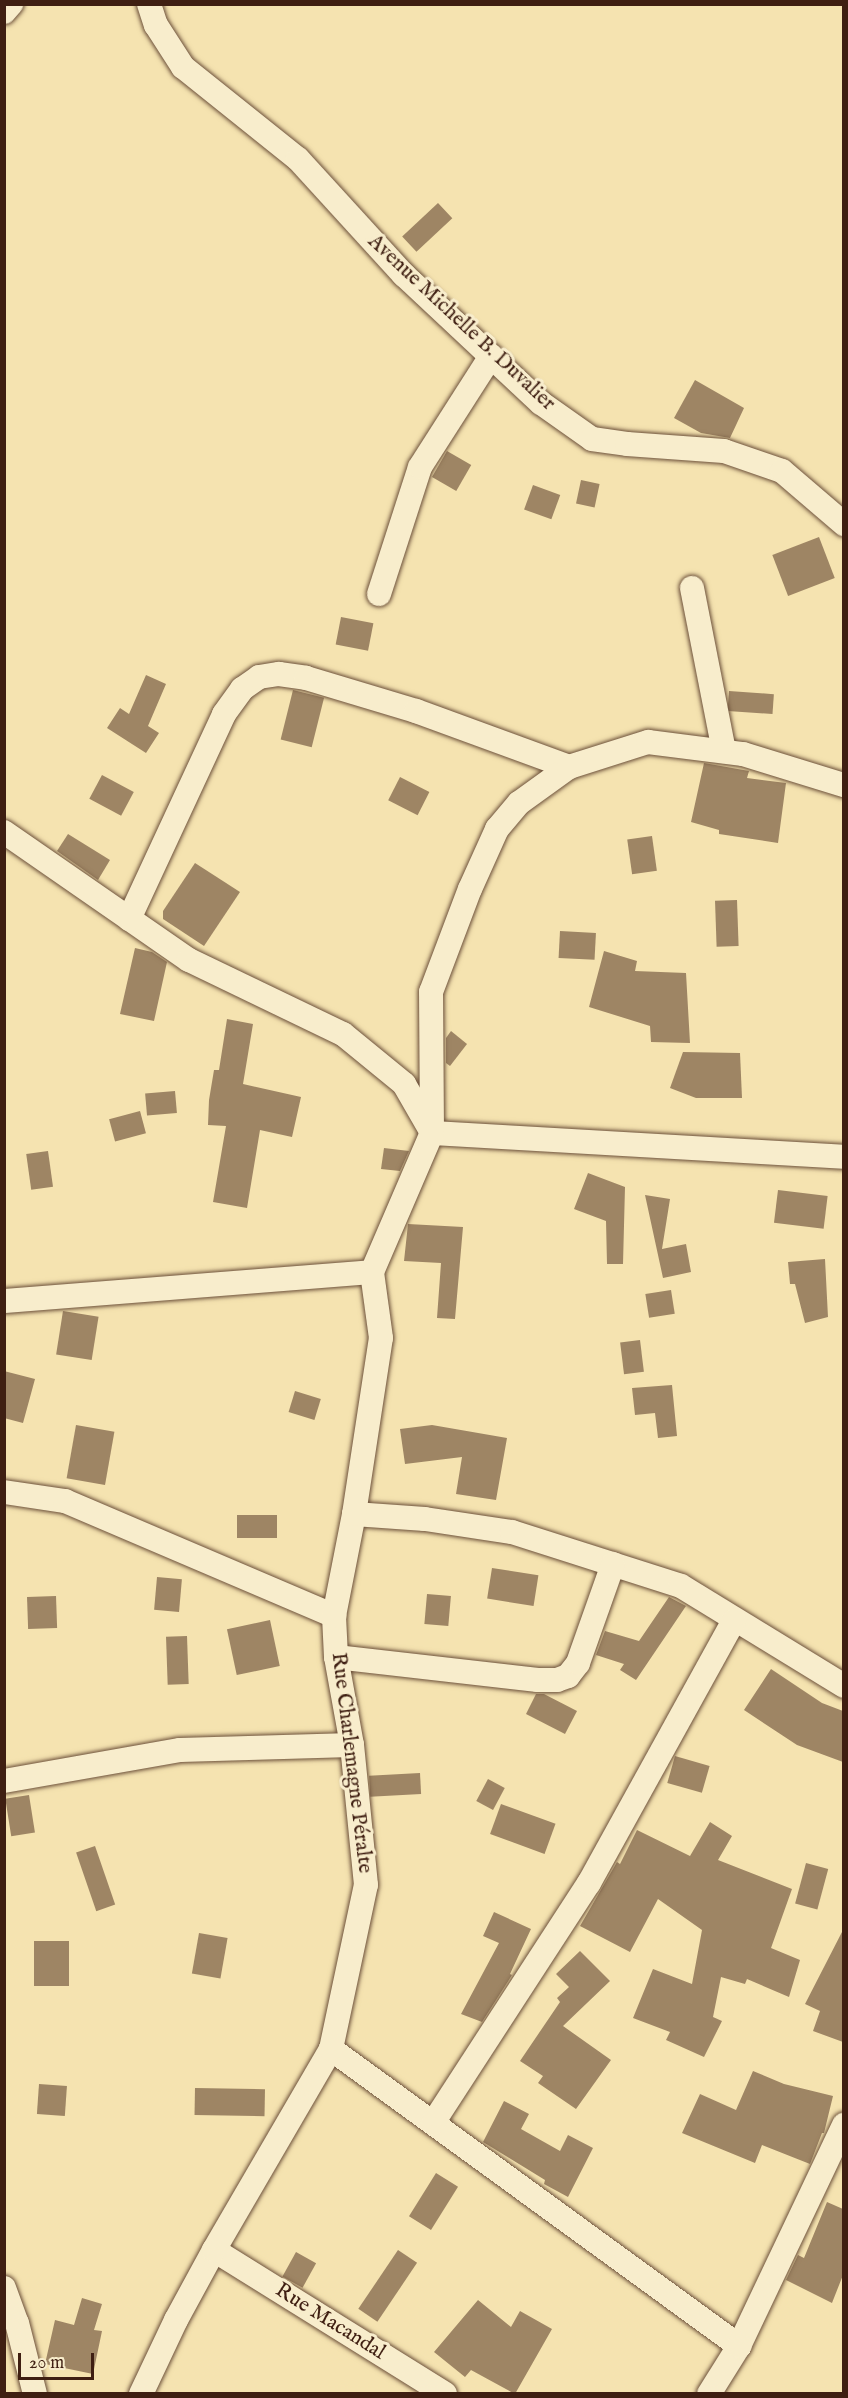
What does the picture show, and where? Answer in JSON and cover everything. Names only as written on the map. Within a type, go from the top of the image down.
[{"type":"street","points":[[4,12],[11,4]]},
{"type":"street","name":"Avenue Michelle B. Duvalier","points":[[149,4],[156,25],[183,68],[298,159],[404,275],[541,403],[592,439],[724,451],[782,471],[843,524]]},
{"type":"street","points":[[379,594],[420,467],[491,356]]},
{"type":"street","points":[[692,588],[724,751]]},
{"type":"street","points":[[129,919],[224,714],[242,689],[259,677],[279,674],[306,678],[416,711],[569,766]]},
{"type":"street","points":[[4,1301],[372,1272],[432,1133],[431,992],[470,889],[496,829],[519,803],[569,766],[648,741],[743,754],[843,785]]},
{"type":"street","points":[[4,832],[189,960],[343,1034],[404,1084],[432,1133]]},
{"type":"street","points":[[432,1133],[843,1157]]},
{"type":"street","name":"Rue Charlemagne Péralte","points":[[141,2394],[214,2250],[331,2049],[366,1885],[352,1745],[336,1657],[334,1616],[354,1514],[381,1338],[372,1272]]},
{"type":"street","points":[[4,1492],[65,1501],[334,1616]]},
{"type":"street","points":[[354,1514],[425,1519],[512,1532],[681,1586],[843,1686]]},
{"type":"street","points":[[336,1657],[538,1680],[556,1680],[568,1676],[578,1663],[613,1564]]},
{"type":"street","points":[[433,2123],[590,1883],[734,1620]]},
{"type":"street","points":[[4,1781],[180,1750],[352,1745]]},
{"type":"street","points":[[331,2049],[739,2346]]},
{"type":"street","points":[[709,2394],[739,2346],[843,2125]]},
{"type":"street","name":"Rue Macandal","points":[[214,2250],[445,2394]]},
{"type":"street","points":[[4,2288],[17,2323],[36,2394]]},
{"type":"building","points":[[438,203],[452,218],[416,252],[402,236]]},
{"type":"building","points":[[695,380],[744,408],[730,438],[701,433],[674,418]]},
{"type":"building","points":[[447,451],[471,465],[456,491],[432,477]]},
{"type":"building","points":[[581,480],[600,484],[595,507],[576,503]]},
{"type":"building","points":[[533,485],[560,495],[551,519],[524,509]]},
{"type":"building","points":[[819,537],[835,578],[788,596],[772,555]]},
{"type":"building","points":[[341,617],[373,623],[368,651],[336,644]]},
{"type":"building","points":[[146,675],[166,684],[148,726],[159,733],[146,753],[107,728],[120,708],[129,714]]},
{"type":"building","points":[[293,690],[324,698],[312,747],[281,739]]},
{"type":"building","points":[[729,691],[774,694],[772,714],[728,711]]},
{"type":"building","points":[[704,763],[749,771],[747,778],[786,783],[778,843],[719,834],[719,830],[691,822]]},
{"type":"building","points":[[102,775],[134,792],[121,816],[89,799]]},
{"type":"building","points":[[400,777],[429,792],[418,815],[388,800]]},
{"type":"building","points":[[68,834],[110,860],[98,880],[57,851]]},
{"type":"building","points":[[652,836],[657,871],[632,874],[627,839]]},
{"type":"building","points":[[195,863],[240,892],[204,946],[163,919],[163,911]]},
{"type":"building","points":[[737,900],[739,946],[717,947],[715,901]]},
{"type":"building","points":[[560,931],[596,933],[595,960],[559,958]]},
{"type":"building","points":[[135,948],[152,952],[167,962],[154,1021],[120,1014]]},
{"type":"building","points":[[604,951],[637,961],[635,971],[686,973],[690,1043],[651,1042],[650,1026],[589,1007]]},
{"type":"building","points":[[227,1019],[253,1024],[243,1084],[301,1097],[292,1137],[260,1130],[247,1208],[213,1202],[226,1126],[208,1125],[209,1100],[214,1070],[219,1070]]},
{"type":"building","points":[[451,1031],[467,1044],[450,1066],[446,1063],[446,1038]]},
{"type":"building","points":[[683,1052],[740,1053],[742,1098],[696,1098],[670,1088]]},
{"type":"building","points":[[175,1091],[177,1113],[147,1116],[145,1094]]},
{"type":"building","points":[[140,1111],[146,1133],[115,1141],[109,1119]]},
{"type":"building","points":[[384,1148],[409,1151],[400,1171],[381,1169]]},
{"type":"building","points":[[48,1151],[53,1187],[31,1190],[26,1154]]},
{"type":"building","points":[[588,1173],[625,1187],[623,1264],[607,1264],[606,1221],[574,1209]]},
{"type":"building","points":[[778,1190],[828,1196],[824,1229],[774,1223]]},
{"type":"building","points":[[645,1195],[670,1199],[662,1249],[686,1244],[691,1272],[663,1278]]},
{"type":"building","points":[[408,1224],[463,1227],[455,1319],[437,1318],[441,1263],[404,1261]]},
{"type":"building","points":[[825,1259],[828,1317],[805,1323],[795,1284],[790,1284],[788,1262]]},
{"type":"building","points":[[671,1290],[675,1314],[649,1318],[645,1294]]},
{"type":"building","points":[[63,1311],[99,1317],[92,1360],[56,1354]]},
{"type":"building","points":[[640,1340],[644,1372],[624,1374],[620,1342]]},
{"type":"building","points":[[4,1371],[35,1379],[23,1423],[4,1418]]},
{"type":"building","points":[[672,1385],[677,1436],[658,1438],[655,1413],[635,1415],[632,1388]]},
{"type":"building","points":[[295,1391],[321,1399],[314,1420],[289,1412]]},
{"type":"building","points":[[76,1425],[114,1432],[105,1485],[67,1478]]},
{"type":"building","points":[[432,1425],[507,1438],[496,1500],[456,1494],[462,1457],[405,1464],[400,1429]]},
{"type":"building","points":[[237,1515],[277,1515],[277,1538],[237,1538]]},
{"type":"building","points":[[492,1568],[538,1575],[534,1606],[487,1599]]},
{"type":"building","points":[[157,1577],[182,1579],[179,1612],[154,1610]]},
{"type":"building","points":[[427,1594],[451,1596],[448,1626],[424,1624]]},
{"type":"building","points":[[56,1596],[57,1628],[28,1629],[27,1597]]},
{"type":"building","points":[[669,1597],[686,1606],[636,1680],[620,1670],[624,1664],[596,1655],[605,1631],[639,1641]]},
{"type":"building","points":[[270,1620],[280,1666],[237,1675],[227,1629]]},
{"type":"building","points":[[187,1636],[189,1684],[168,1685],[166,1637]]},
{"type":"building","points":[[771,1669],[822,1703],[843,1711],[843,1762],[797,1745],[744,1710]]},
{"type":"building","points":[[536,1694],[544,1694],[577,1711],[565,1734],[526,1714]]},
{"type":"building","points":[[675,1756],[710,1766],[702,1793],[667,1783]]},
{"type":"building","points":[[420,1773],[421,1794],[370,1797],[369,1776]]},
{"type":"building","points":[[488,1779],[505,1788],[493,1810],[476,1801]]},
{"type":"building","points":[[29,1795],[35,1833],[11,1836],[5,1799]]},
{"type":"building","points":[[501,1804],[556,1824],[545,1854],[490,1834]]},
{"type":"building","points":[[710,1822],[732,1836],[718,1860],[792,1889],[771,1948],[800,1960],[789,1997],[747,1979],[745,1984],[721,1977],[713,2017],[722,2021],[704,2057],[666,2040],[670,2032],[633,2018],[653,1969],[692,1984],[702,1930],[658,1899],[630,1952],[580,1926],[617,1862],[620,1864],[637,1830],[690,1856]]},
{"type":"building","points":[[95,1846],[115,1905],[96,1911],[76,1853]]},
{"type":"building","points":[[806,1863],[828,1869],[817,1910],[795,1904]]},
{"type":"building","points":[[494,1912],[531,1929],[510,1974],[512,1975],[482,2022],[461,2014],[499,1943],[483,1936]]},
{"type":"building","points":[[843,1930],[843,2042],[813,2031],[820,2011],[805,2004]]},
{"type":"building","points":[[199,1933],[228,1938],[220,1978],[192,1973]]},
{"type":"building","points":[[34,1941],[69,1941],[69,1986],[34,1986]]},
{"type":"building","points":[[580,1951],[610,1981],[563,2026],[611,2060],[576,2109],[538,2083],[543,2076],[520,2061],[560,2002],[557,1998],[569,1987],[556,1974]]},
{"type":"building","points":[[753,2071],[784,2084],[833,2096],[824,2133],[822,2133],[810,2164],[762,2145],[755,2163],[682,2133],[700,2094],[736,2110]]},
{"type":"building","points":[[39,2084],[67,2086],[65,2116],[37,2114]]},
{"type":"building","points":[[195,2088],[265,2089],[265,2116],[195,2115]]},
{"type":"building","points":[[504,2101],[529,2114],[521,2129],[560,2151],[568,2135],[593,2148],[568,2197],[544,2184],[545,2180],[483,2142]]},
{"type":"building","points":[[436,2173],[458,2187],[431,2230],[409,2216]]},
{"type":"building","points":[[827,2202],[843,2209],[843,2275],[832,2303],[786,2280],[798,2255],[804,2258]]},
{"type":"building","points":[[398,2250],[417,2263],[377,2322],[358,2309]]},
{"type":"building","points":[[296,2252],[316,2263],[303,2288],[282,2276]]},
{"type":"building","points":[[82,2298],[102,2304],[94,2330],[102,2331],[93,2374],[45,2364],[55,2320],[74,2325]]},
{"type":"building","points":[[478,2300],[511,2327],[520,2311],[552,2329],[515,2394],[471,2370],[465,2377],[434,2352]]}]
